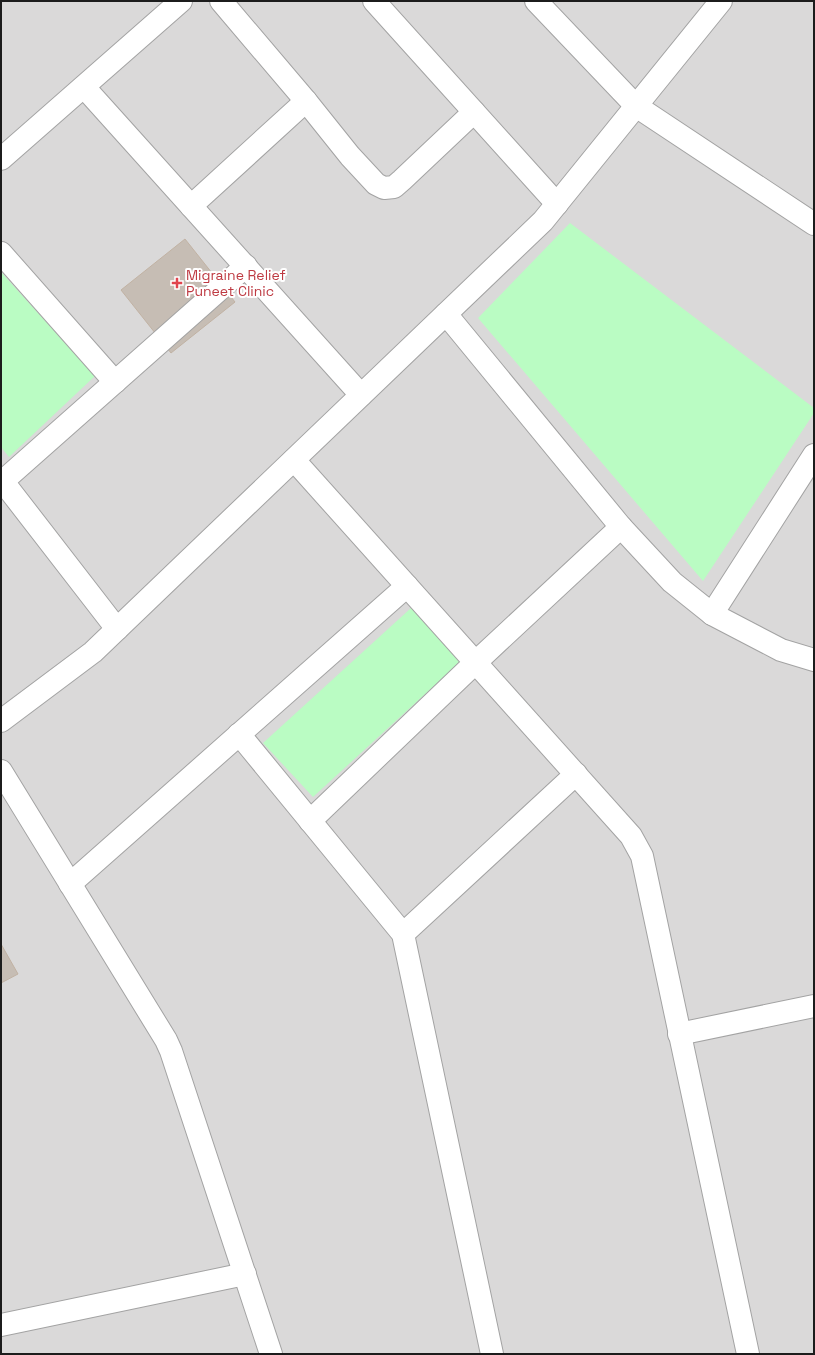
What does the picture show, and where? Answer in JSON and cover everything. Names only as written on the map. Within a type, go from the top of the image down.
[{"type":"street","points":[[1,159],[181,1]]},
{"type":"street","points":[[221,1],[306,101],[350,156],[376,184],[384,188],[394,187],[474,112]]},
{"type":"street","points":[[374,1],[557,204]]},
{"type":"street","points":[[536,1],[636,106],[814,224]]},
{"type":"street","points":[[1,721],[93,652],[543,221],[721,1]]},
{"type":"street","points":[[84,87],[361,395]]},
{"type":"street","points":[[191,206],[306,101]]},
{"type":"street","points":[[1,253],[115,382]]},
{"type":"street","points":[[117,629],[2,480],[246,266]]},
{"type":"street","points":[[446,314],[621,527],[672,582],[712,614],[781,650],[814,660]]},
{"type":"street","points":[[712,614],[814,455]]},
{"type":"street","points":[[294,460],[631,836],[642,856],[748,1354]]},
{"type":"street","points":[[310,821],[476,662],[621,527]]},
{"type":"street","points":[[70,884],[407,586]]},
{"type":"street","points":[[239,734],[403,934],[492,1354]]},
{"type":"street","points":[[1,771],[166,1040],[174,1059],[271,1354]]},
{"type":"street","points":[[403,934],[576,774]]},
{"type":"street","points":[[679,1034],[814,1006]]},
{"type":"street","points":[[1,1325],[245,1274]]},
{"type":"shaded area","points":[[1,1],[814,1],[814,1354],[1,1354]]},
{"type":"green space","points":[[570,223],[814,408],[814,413],[703,581],[478,318]]},
{"type":"green space","points":[[1,272],[95,376],[9,457],[1,447]]},
{"type":"green space","points":[[411,608],[460,662],[313,797],[263,743]]},
{"type":"building","points":[[185,239],[235,302],[171,353],[121,290]]},
{"type":"building","points":[[1,944],[18,974],[1,983]]},
{"type":"place","name":"Migraine Relief Puneet Clinic","points":[[177,283]]}]
